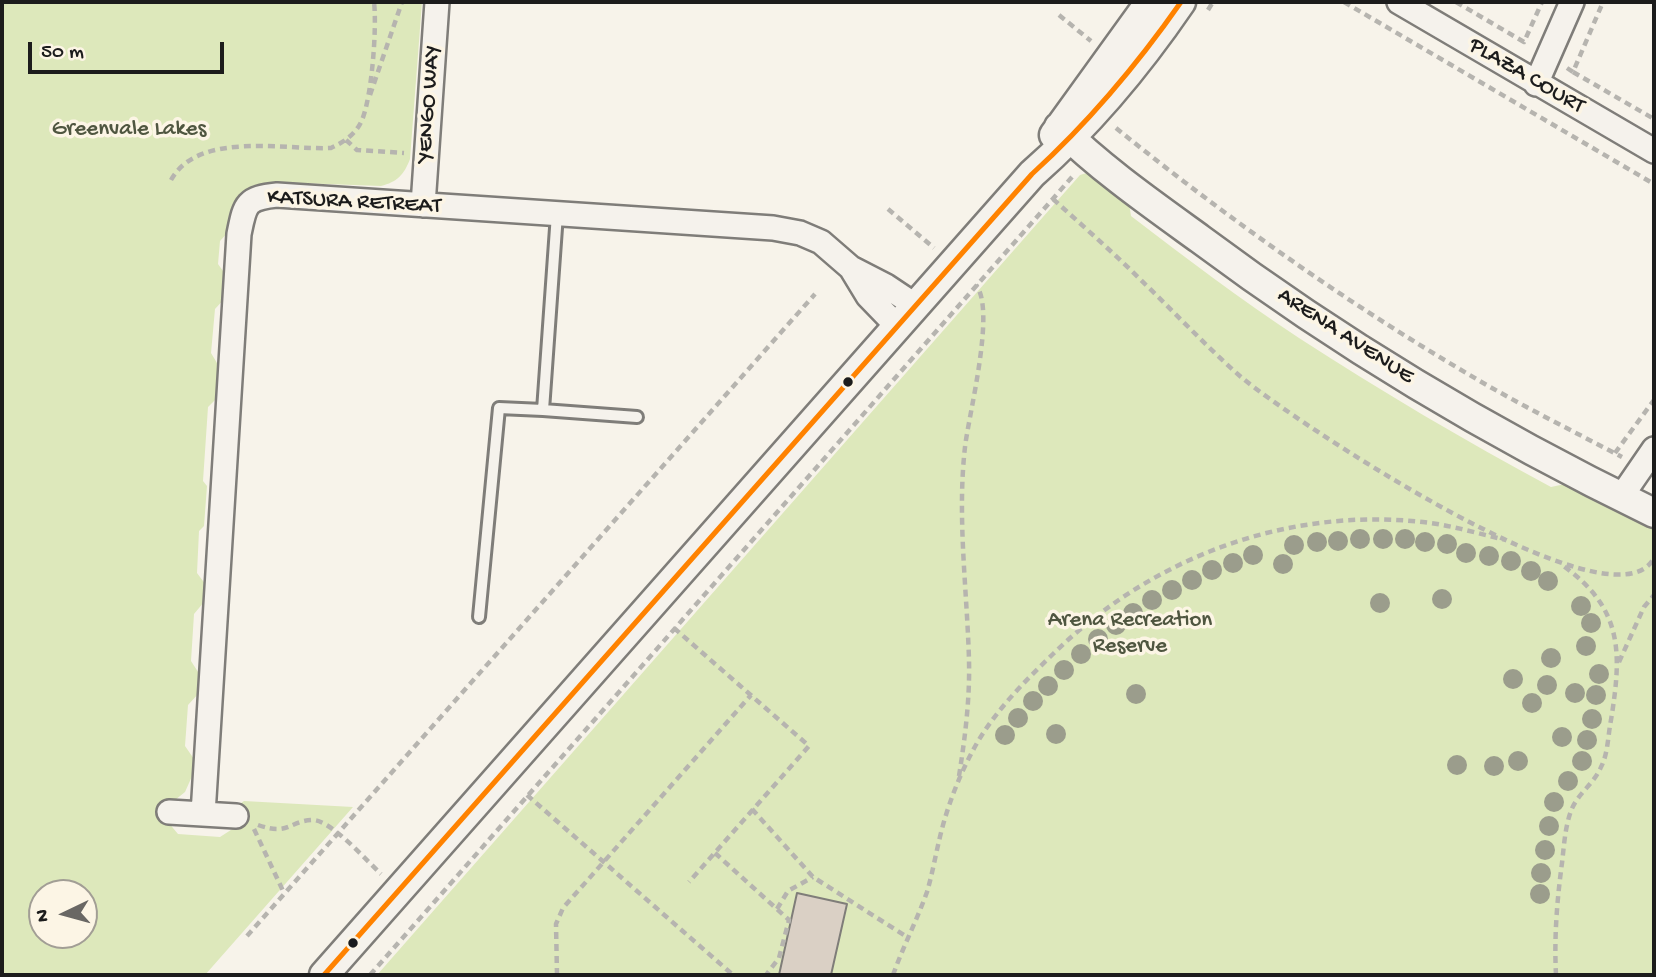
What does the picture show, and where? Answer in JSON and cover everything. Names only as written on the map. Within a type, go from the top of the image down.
[{"type":"street","name":"YENGO WAY","points":[[423,205],[437,2]]},
{"type":"street","name":"PLAZA COURT","points":[[1399,2],[1654,151]]},
{"type":"street","points":[[1536,84],[1572,2]]},
{"type":"street","points":[[324,975],[1032,174],[1074,140],[1162,6]]},
{"type":"street","name":"ARENA AVENUE","points":[[1074,140],[1222,256],[1365,352],[1473,418],[1654,513]]},
{"type":"street","name":"KATSURA RETREAT","points":[[203,814],[239,234],[248,204],[258,197],[277,195],[773,228],[800,233],[821,242],[851,268],[886,286],[907,317]]},
{"type":"street","points":[[1621,496],[1648,458]]},
{"type":"street","points":[[169,812],[247,819]]},
{"type":"lane","points":[[543,410],[557,214]]},
{"type":"lane","points":[[479,617],[499,408],[637,418]]},
{"type":"path","points":[[372,79],[376,19],[374,2]]},
{"type":"path","points":[[171,180],[177,169],[187,161],[222,148],[331,148],[346,140],[362,121],[372,79],[401,2]]},
{"type":"path","points":[[1344,2],[1654,184]]},
{"type":"path","points":[[1456,2],[1524,42],[1542,2]]},
{"type":"path","points":[[1059,15],[1096,45]]},
{"type":"path","points":[[1573,72],[1654,119]]},
{"type":"path","points":[[1116,128],[1246,229],[1369,313],[1470,376],[1615,453],[1648,458]]},
{"type":"path","points":[[346,140],[357,149],[412,153]]},
{"type":"path","points":[[370,975],[1053,199],[1074,140]]},
{"type":"path","points":[[1053,199],[1145,283],[1217,355],[1273,403],[1378,471],[1506,540],[1558,563],[1584,571],[1616,574],[1633,572],[1653,562]]},
{"type":"path","points":[[888,209],[943,255]]},
{"type":"path","points":[[893,975],[926,894],[958,781],[966,732],[969,693],[964,551],[965,449],[984,322],[983,296],[977,285]]},
{"type":"path","points":[[247,936],[815,294]]},
{"type":"path","points":[[1615,453],[1654,400]]},
{"type":"path","points":[[958,781],[993,719],[1065,642],[1099,612],[1128,593],[1203,554],[1265,532],[1360,519],[1424,522],[1506,540]]},
{"type":"path","points":[[1556,975],[1559,889],[1568,824],[1576,800],[1594,779],[1604,760],[1618,666],[1617,644],[1611,623],[1600,601],[1577,576],[1558,563]]},
{"type":"path","points":[[1618,666],[1644,607],[1654,595]]},
{"type":"path","points":[[674,628],[809,746],[689,882]]},
{"type":"path","points":[[557,975],[558,915],[751,695]]},
{"type":"path","points":[[527,795],[733,975]]},
{"type":"path","points":[[752,809],[813,877],[907,937]]},
{"type":"path","points":[[247,819],[285,829],[317,820],[337,833],[390,881]]},
{"type":"path","points":[[247,819],[285,893]]},
{"type":"path","points":[[715,853],[789,919],[779,958],[766,975]]},
{"type":"path","points":[[777,909],[788,891],[813,877]]},
{"type":"green space","name":"Greenvale Lakes","points":[[2,2],[422,2],[410,159],[402,174],[396,180],[381,186],[272,182],[252,186],[242,193],[235,203],[231,229],[220,241],[218,264],[228,278],[226,297],[215,309],[211,353],[220,368],[218,397],[208,407],[203,481],[207,486],[204,526],[199,531],[197,573],[206,585],[204,602],[194,614],[191,661],[200,675],[199,693],[188,705],[185,746],[194,759],[193,774],[185,792],[170,804],[168,822],[178,834],[220,837],[234,828],[237,806],[244,801],[353,807],[205,975],[2,975]]},
{"type":"green space","name":"Arena Recreation Reserve","points":[[1090,172],[1129,203],[1131,216],[1277,324],[1330,358],[1455,434],[1551,487],[1565,484],[1654,528],[1654,975],[377,975],[1080,175]]},
{"type":"building","points":[[797,893],[847,904],[831,975],[779,975]]},
{"type":"transit line","points":[[324,975],[1032,174],[1111,92],[1181,2]]}]
